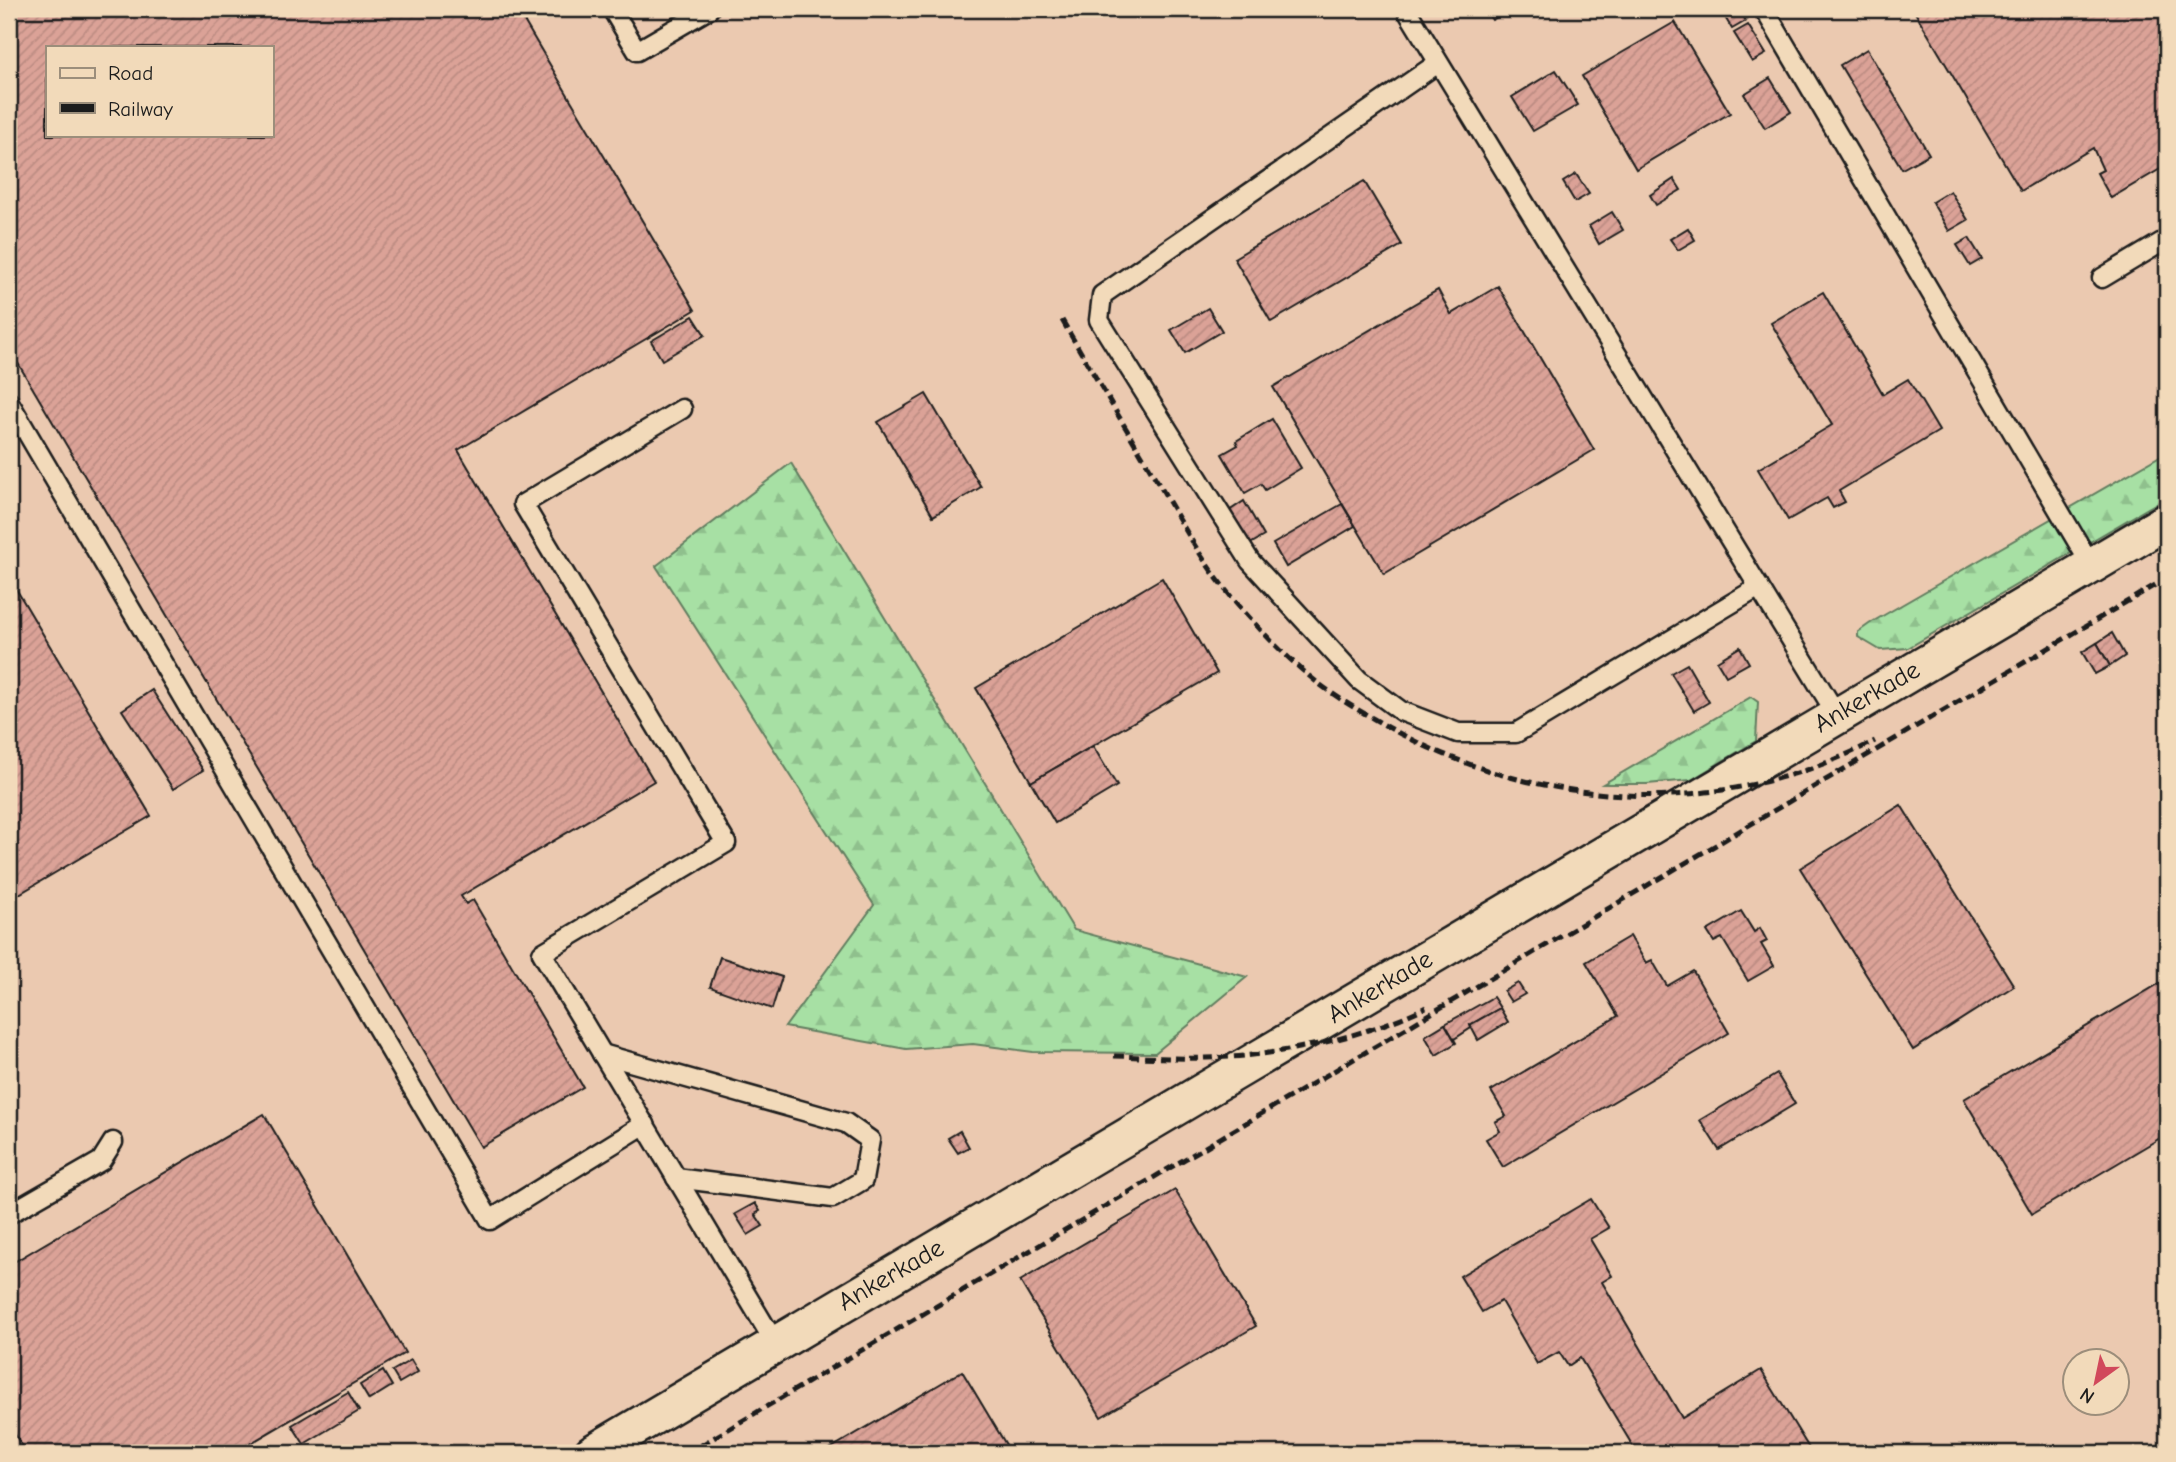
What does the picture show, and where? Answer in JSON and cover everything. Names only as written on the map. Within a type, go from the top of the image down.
[{"type":"street","name":"Ankerkade","points":[[592,1453],[2167,521]]},
{"type":"lane","points":[[612,9],[637,51],[709,9]]},
{"type":"lane","points":[[1406,9],[1837,715]]},
{"type":"lane","points":[[1764,9],[2091,565]]},
{"type":"lane","points":[[1438,63],[1102,295],[1099,320],[1250,561],[1359,680],[1401,711],[1458,733],[1516,733],[1759,587]]},
{"type":"lane","points":[[2102,278],[2167,239]]},
{"type":"lane","points":[[9,402],[490,1220],[645,1125]]},
{"type":"lane","points":[[682,409],[523,504],[726,843],[542,953],[775,1343]]},
{"type":"lane","points":[[602,1054],[846,1123],[870,1140],[863,1180],[833,1198],[676,1178]]},
{"type":"lane","points":[[9,1214],[101,1161],[113,1142]]},
{"type":"shaded area","points":[[9,9],[2167,9],[2167,1453],[9,1453]]},
{"type":"green space","points":[[2167,452],[2167,497],[1908,648],[1880,650],[1858,637],[1858,632],[1872,622]]},
{"type":"green space","points":[[791,463],[1074,930],[1247,977],[1155,1053],[1033,1052],[973,1044],[906,1049],[785,1027],[874,905],[656,566]]},
{"type":"green space","points":[[1751,697],[1758,702],[1756,741],[1691,780],[1603,784]]},
{"type":"building","points":[[9,9],[517,9],[695,310],[458,450],[654,781],[461,896],[466,904],[473,900],[583,1087],[481,1147],[9,348]]},
{"type":"building","points":[[1485,9],[1511,9],[1492,20]]},
{"type":"building","points":[[1720,9],[1739,9],[1746,21],[1732,29]]},
{"type":"building","points":[[1913,9],[2167,9],[2167,165],[2111,198],[2097,173],[2103,170],[2093,148],[2021,191]]},
{"type":"building","points":[[1675,22],[1730,113],[1636,169],[1582,76]]},
{"type":"building","points":[[1748,25],[1766,54],[1752,62],[1734,33]]},
{"type":"building","points":[[1867,49],[1929,154],[1902,169],[1840,65]]},
{"type":"building","points":[[1556,70],[1578,105],[1533,131],[1512,97]]},
{"type":"building","points":[[1770,78],[1791,112],[1765,128],[1744,94]]},
{"type":"building","points":[[1576,174],[1589,194],[1575,202],[1563,182]]},
{"type":"building","points":[[1674,179],[1681,190],[1656,205],[1650,195]]},
{"type":"building","points":[[1364,181],[1402,245],[1271,322],[1234,258]]},
{"type":"building","points":[[1950,191],[1968,220],[1949,231],[1932,202]]},
{"type":"building","points":[[1612,212],[1623,230],[1599,244],[1589,226]]},
{"type":"building","points":[[1688,228],[1695,240],[1678,250],[1670,239]]},
{"type":"building","points":[[1969,238],[1982,259],[1970,266],[1957,245]]},
{"type":"building","points":[[1498,286],[1594,450],[1384,574],[1273,387],[1438,290],[1451,314]]},
{"type":"building","points":[[1823,292],[1883,394],[1908,379],[1939,431],[1839,491],[1845,502],[1833,508],[1827,498],[1788,520],[1758,469],[1832,425],[1771,323]]},
{"type":"building","points":[[1208,308],[1222,331],[1185,353],[1171,330]]},
{"type":"building","points":[[693,316],[705,335],[662,360],[651,341]]},
{"type":"building","points":[[926,394],[981,487],[933,516],[878,422]]},
{"type":"building","points":[[1272,419],[1301,468],[1265,490],[1261,484],[1245,493],[1222,454],[1238,445],[1236,441]]},
{"type":"building","points":[[1244,501],[1264,536],[1245,547],[1226,513]]},
{"type":"building","points":[[1342,504],[1355,526],[1286,567],[1273,544]]},
{"type":"building","points":[[9,577],[151,816],[9,900]]},
{"type":"building","points":[[1162,578],[1217,673],[1031,782],[976,688]]},
{"type":"building","points":[[2112,633],[2125,656],[2110,666],[2097,643]]},
{"type":"building","points":[[2097,643],[2110,666],[2095,674],[2082,652]]},
{"type":"building","points":[[1740,647],[1749,663],[1726,676],[1717,661]]},
{"type":"building","points":[[1687,664],[1709,702],[1694,711],[1671,673]]},
{"type":"building","points":[[152,690],[203,770],[173,789],[122,710]]},
{"type":"building","points":[[1093,746],[1117,786],[1055,823],[1031,782]]},
{"type":"building","points":[[1901,805],[2014,986],[1913,1050],[1800,868]]},
{"type":"building","points":[[1741,911],[1754,932],[1760,928],[1767,941],[1761,944],[1774,966],[1748,981],[1722,938],[1714,942],[1707,931]]},
{"type":"building","points":[[1630,936],[1646,963],[1652,960],[1667,986],[1693,971],[1729,1033],[1503,1167],[1486,1139],[1500,1131],[1495,1122],[1506,1116],[1491,1091],[1618,1016],[1586,962]]},
{"type":"building","points":[[720,957],[782,977],[772,1009],[710,987]]},
{"type":"building","points":[[2167,979],[2167,1134],[2032,1214],[1964,1099]]},
{"type":"building","points":[[1518,983],[1525,994],[1511,1002],[1504,991]]},
{"type":"building","points":[[1493,997],[1500,1008],[1470,1025],[1471,1028],[1454,1039],[1445,1024]]},
{"type":"building","points":[[1500,1008],[1508,1022],[1478,1040],[1470,1025]]},
{"type":"building","points":[[1445,1024],[1456,1043],[1436,1055],[1425,1036]]},
{"type":"building","points":[[1777,1074],[1795,1104],[1719,1150],[1700,1120]]},
{"type":"building","points":[[264,1114],[405,1353],[234,1453],[26,1453],[9,1424],[9,1265]]},
{"type":"building","points":[[960,1131],[969,1147],[958,1153],[948,1138]]},
{"type":"building","points":[[1175,1190],[1256,1326],[1101,1417],[1020,1281]]},
{"type":"building","points":[[1591,1199],[1609,1228],[1590,1239],[1612,1276],[1602,1282],[1682,1418],[1761,1370],[1812,1453],[1637,1453],[1580,1358],[1568,1366],[1559,1352],[1537,1364],[1501,1301],[1482,1312],[1460,1276]]},
{"type":"building","points":[[755,1203],[760,1211],[755,1214],[763,1226],[748,1235],[735,1214]]},
{"type":"building","points":[[411,1360],[418,1372],[399,1383],[392,1371]]},
{"type":"building","points":[[383,1371],[392,1386],[369,1400],[360,1385]]},
{"type":"building","points":[[962,1371],[1011,1453],[823,1453]]},
{"type":"building","points":[[348,1392],[359,1411],[304,1444],[292,1425]]},
{"type":"railway","points":[[1062,320],[1194,544],[1234,600],[1260,630],[1308,675],[1374,719],[1433,749],[1494,772],[1557,788],[1622,795],[1686,794],[1751,785],[1814,767],[1875,741]]},
{"type":"railway","points":[[688,1453],[2167,578]]},
{"type":"railway","points":[[1114,1056],[1206,1058],[1290,1050],[1375,1028],[1426,1007]]}]
